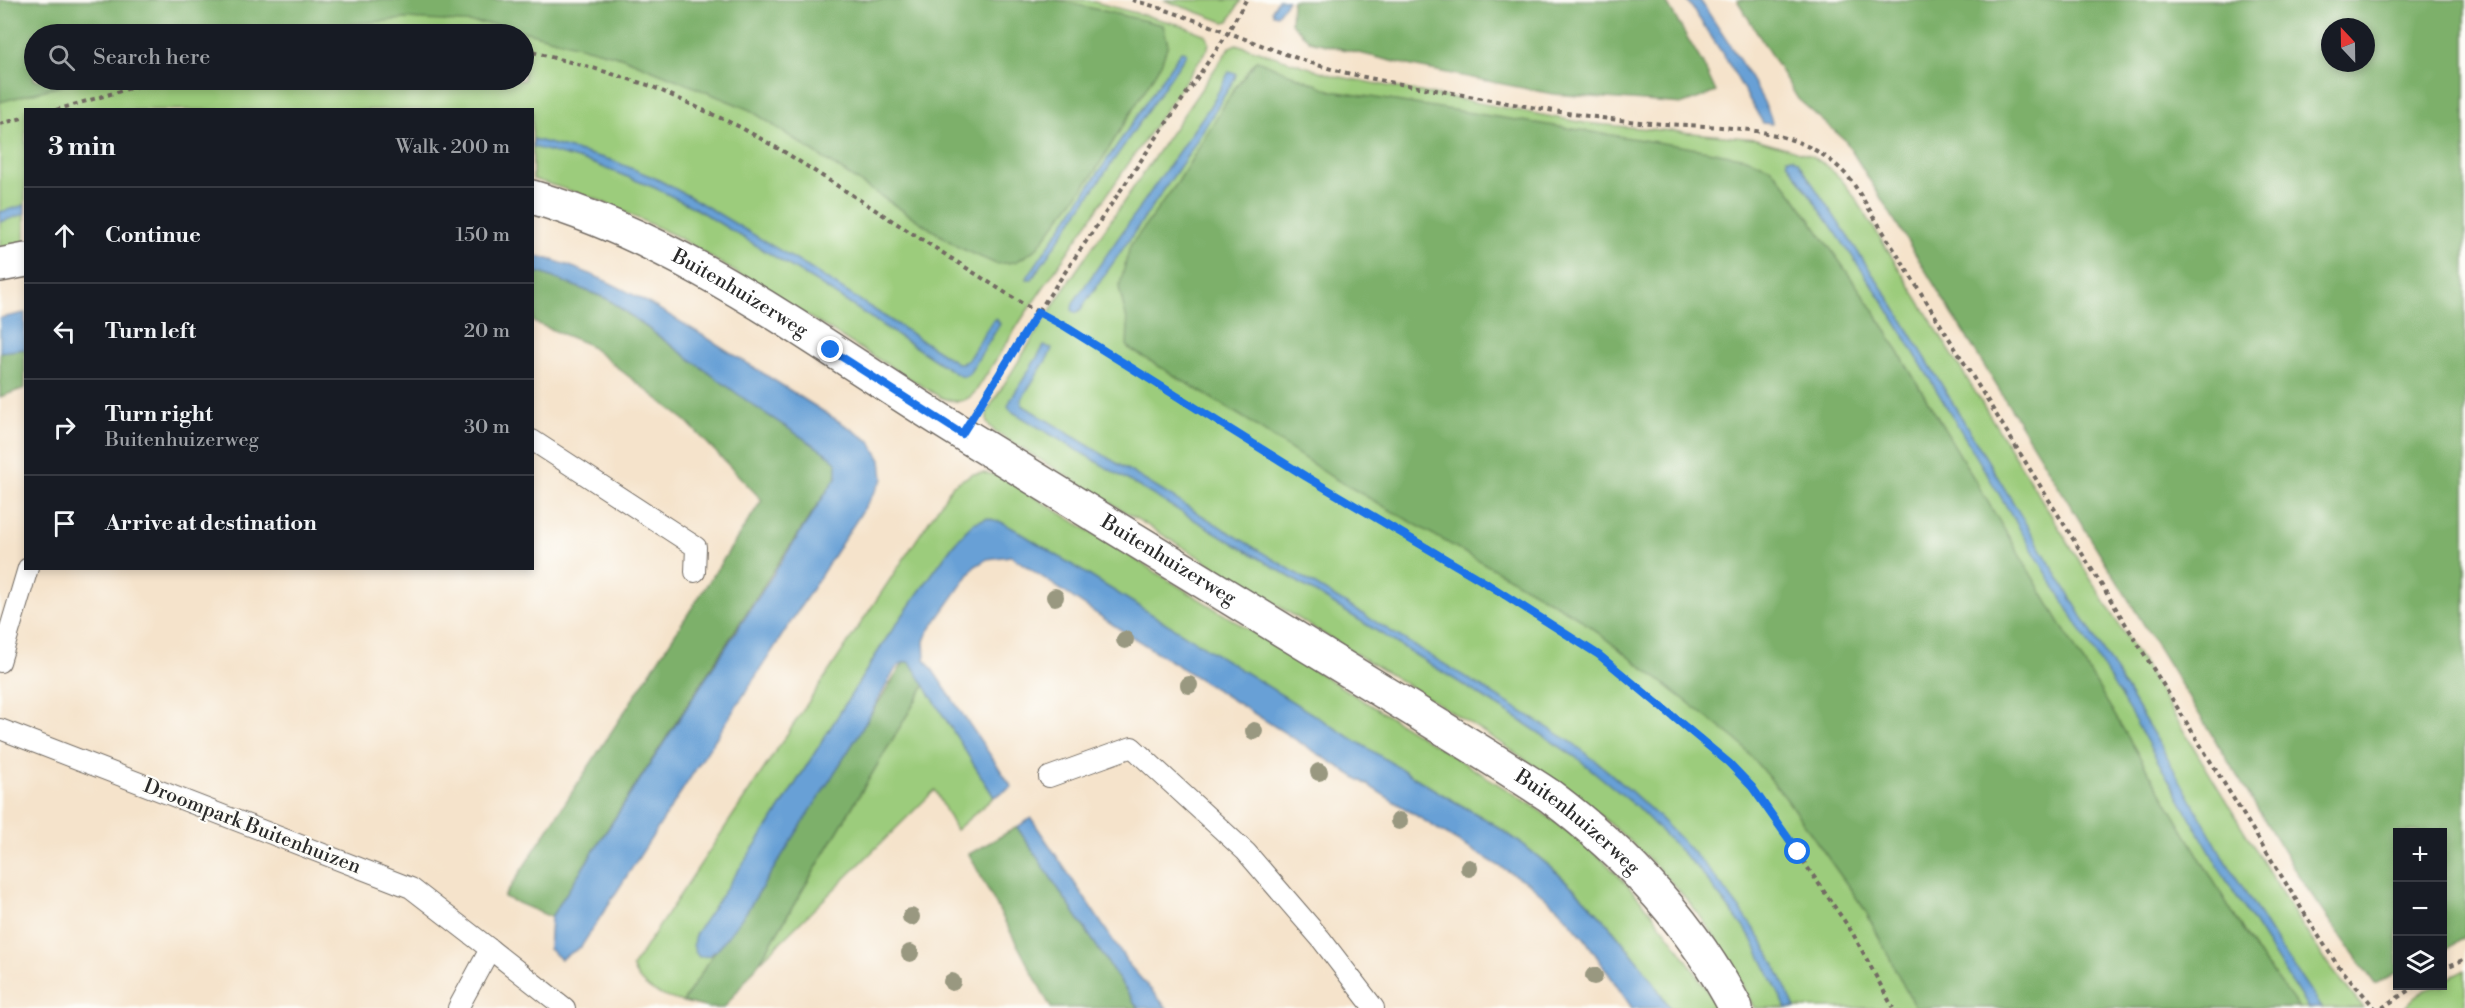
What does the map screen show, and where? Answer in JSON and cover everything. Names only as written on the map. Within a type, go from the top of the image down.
[{"type":"street","name":"Buitenhuizerweg","points":[[534,198],[572,208],[608,223],[721,282],[962,434],[1113,524],[1522,778],[1563,806],[1610,844],[1658,894],[1707,956],[1736,1008]]},
{"type":"street","points":[[0,265],[24,260]]},
{"type":"lane","points":[[534,441],[696,547],[695,572]]},
{"type":"lane","points":[[0,662],[27,570]]},
{"type":"lane","name":"Droompark Buitenhuizen","points":[[0,729],[411,888],[565,1008]]},
{"type":"lane","points":[[1049,777],[1132,747],[1246,852],[1321,939],[1374,1008]]},
{"type":"lane","points":[[458,1008],[490,949]]},
{"type":"path","points":[[1132,0],[1175,12],[1227,34],[1346,73],[1582,116],[1699,125],[1765,133],[1804,144],[1833,160],[1853,183],[1917,284],[2316,932],[2337,963],[2375,1008]]},
{"type":"path","points":[[962,434],[1038,312],[1227,34],[1245,0]]},
{"type":"path","points":[[534,53],[593,68],[651,86],[740,127],[786,153],[1038,312],[1066,327],[1305,476],[1428,547],[1599,655],[1729,763],[1752,787],[1852,932],[1893,1008]]},
{"type":"path","points":[[63,108],[124,90]]},
{"type":"path","points":[[0,124],[24,118]]},
{"type":"path","points":[[2447,967],[2465,959]]},
{"type":"path","points":[[2382,1008],[2409,990]]},
{"type":"green space","points":[[0,0],[1087,0],[1181,25],[1206,35],[1209,42],[1208,48],[1023,317],[976,391],[960,401],[940,397],[676,236],[596,199],[534,179],[534,108],[24,108],[24,244],[0,249]]},
{"type":"green space","points":[[0,0],[1057,0],[1163,25],[1168,44],[1161,64],[1092,176],[1036,249],[1016,262],[996,264],[958,247],[750,110],[621,57],[534,34],[534,24],[406,19],[352,24],[24,24],[24,90],[45,90],[0,102]]},
{"type":"green space","points":[[1164,0],[1241,0],[1229,21],[1224,22]]},
{"type":"green space","points":[[1292,0],[1665,0],[1703,64],[1716,92],[1683,104],[1553,94],[1412,66],[1310,41],[1291,23]]},
{"type":"green space","points":[[1737,0],[2465,0],[2465,938],[2447,948],[2447,828],[2393,828],[2393,974],[2375,984],[2302,881],[1845,140],[1798,99]]},
{"type":"green space","points":[[1236,44],[1335,76],[1585,123],[1756,139],[1810,155],[1826,165],[1841,179],[1856,199],[2294,913],[2327,963],[2363,1008],[1754,1008],[1716,939],[1688,901],[1651,861],[1611,824],[1568,790],[1478,728],[995,432],[987,423],[987,413],[991,405],[1065,287],[1230,47]]},
{"type":"green space","points":[[1257,60],[1332,91],[1681,146],[1746,158],[1771,168],[1788,188],[1873,309],[2253,947],[2299,1008],[1915,1008],[1865,910],[1785,797],[1738,741],[1576,616],[1332,477],[1244,418],[1127,347],[1128,324],[1119,288],[1130,246],[1178,182],[1234,89]]},
{"type":"green space","points":[[534,272],[607,299],[757,408],[829,455],[837,463],[837,476],[775,568],[551,917],[504,897],[762,500],[686,421],[587,344],[534,322]]},
{"type":"green space","points":[[24,349],[24,388],[0,397],[0,352]]},
{"type":"green space","points":[[972,474],[999,475],[1532,805],[1588,847],[1621,878],[1666,931],[1718,1008],[1670,1008],[1612,929],[1567,882],[1517,840],[1001,522],[973,523],[953,545],[886,639],[779,810],[708,956],[716,950],[683,1002],[646,987],[632,967],[953,485]]},
{"type":"green space","points":[[904,662],[910,662],[925,685],[759,963],[724,1008],[709,1008],[683,1002],[716,950],[747,911]]},
{"type":"green space","points":[[925,685],[994,797],[956,830],[935,790],[759,963]]},
{"type":"green space","points":[[1017,827],[1138,1008],[1051,1008],[969,854]]},
{"type":"green space","points":[[2465,970],[2465,1008],[2405,1008],[2421,992],[2447,990],[2447,979]]},
{"type":"water","points":[[1278,0],[1288,0],[1277,15],[1273,14],[1272,10]]},
{"type":"water","points":[[1687,0],[1700,0],[1752,81],[1772,124],[1763,123],[1726,59]]},
{"type":"water","points":[[1181,51],[1186,52],[1186,55],[1032,279],[1026,279]]},
{"type":"water","points":[[1229,72],[1236,74],[1235,78],[1188,155],[1076,313],[1072,310],[1073,303],[1211,105]]},
{"type":"water","points":[[534,139],[611,160],[655,178],[811,269],[957,363],[968,360],[992,321],[996,318],[1000,324],[969,374],[964,377],[958,375],[816,282],[691,206],[655,188],[592,163],[534,147]]},
{"type":"water","points":[[1787,158],[1798,162],[1894,306],[2160,745],[2221,853],[2276,941],[2322,1008],[2308,1008],[2225,878],[2131,714],[1883,301],[1787,162]]},
{"type":"water","points":[[24,205],[24,214],[0,222],[0,212]]},
{"type":"water","points":[[534,255],[580,270],[626,291],[712,341],[870,441],[881,460],[883,479],[581,947],[561,959],[549,949],[551,917],[837,476],[837,463],[829,455],[757,408],[608,299],[534,272]]},
{"type":"water","points":[[24,313],[24,349],[0,352],[0,318]]},
{"type":"water","points":[[1044,346],[1052,348],[1050,354],[1021,400],[1022,405],[1573,743],[1600,764],[1651,809],[1720,883],[1765,946],[1795,1008],[1786,1008],[1751,937],[1700,871],[1637,807],[1577,758],[1277,569],[1011,411],[1008,406],[1011,399]]},
{"type":"water","points":[[987,518],[1016,530],[1517,840],[1567,882],[1612,929],[1670,1008],[1632,1008],[1585,939],[1559,909],[1530,884],[1452,838],[1115,626],[1011,556],[987,559],[974,567],[924,641],[925,659],[1012,787],[994,797],[910,662],[904,662],[896,668],[859,734],[747,911],[718,949],[708,956],[699,957],[693,946],[696,933],[779,810],[886,639],[953,545],[973,523]]},
{"type":"water","points":[[1031,818],[1130,966],[1167,1008],[1138,1008],[1017,827]]},
{"type":"route","points":[[831,350],[962,434],[1038,312],[1066,327],[1305,476],[1428,547],[1599,655],[1729,763],[1770,810],[1798,852]]}]
